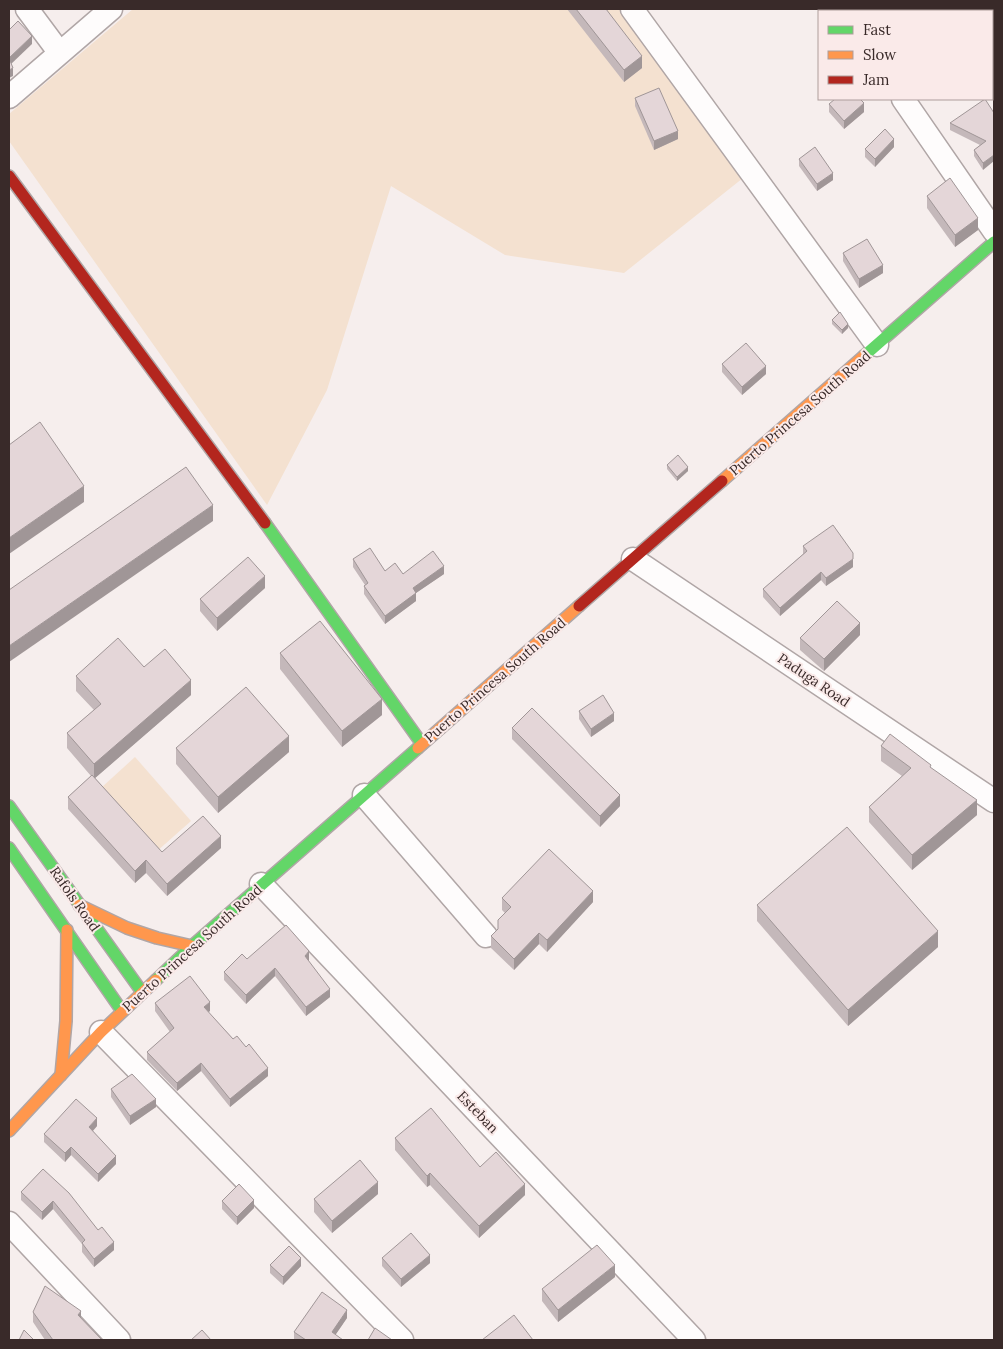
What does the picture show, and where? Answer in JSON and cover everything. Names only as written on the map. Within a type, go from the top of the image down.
[{"type":"main road","points":[[9,176],[238,486],[422,744]]},
{"type":"main road","name":"Puerto Princesa South Road","points":[[9,1131],[101,1032],[192,946],[994,242]]},
{"type":"main road","name":"Rafols Road","points":[[9,806],[142,992]]},
{"type":"main road","name":"Rafols Road","points":[[9,848],[122,1011]]},
{"type":"main road","points":[[79,905],[127,928],[157,938],[192,946]]},
{"type":"main road","points":[[61,1075],[66,1040],[68,1000],[67,930]]},
{"type":"street","points":[[27,9],[59,52]]},
{"type":"street","points":[[9,98],[59,52],[111,9]]},
{"type":"street","points":[[632,9],[877,345]]},
{"type":"street","points":[[904,100],[994,231]]},
{"type":"street","name":"Paduga Road","points":[[633,559],[994,801]]},
{"type":"street","points":[[364,795],[486,936]]},
{"type":"street","name":"Esteban","points":[[261,884],[694,1340]]},
{"type":"street","points":[[101,1032],[402,1340]]},
{"type":"street","points":[[9,1223],[119,1340]]},
{"type":"shaded area","points":[[133,9],[627,9],[743,178],[624,273],[505,255],[391,186],[327,390],[267,505],[9,141],[9,114]]},
{"type":"shaded area","points":[[135,757],[191,821],[156,852],[101,788]]},
{"type":"building","points":[[576,9],[606,9],[642,56],[624,70]]},
{"type":"building","points":[[18,21],[32,36],[9,58],[9,30]]},
{"type":"building","points":[[9,58],[13,68],[9,70]]},
{"type":"building","points":[[659,88],[678,131],[654,141],[635,98]]},
{"type":"building","points":[[834,100],[861,100],[864,103],[844,121],[829,104]]},
{"type":"building","points":[[986,100],[994,113],[994,155],[983,163],[974,150],[986,141],[950,123]]},
{"type":"building","points":[[885,129],[894,139],[875,159],[865,149]]},
{"type":"building","points":[[815,147],[833,173],[817,184],[799,159]]},
{"type":"building","points":[[950,178],[978,218],[955,235],[927,196]]},
{"type":"building","points":[[867,239],[883,265],[859,279],[843,253]]},
{"type":"building","points":[[840,312],[848,324],[842,330],[832,320]]},
{"type":"building","points":[[746,343],[766,366],[742,387],[722,364]]},
{"type":"building","points":[[40,422],[84,486],[9,538],[9,445]]},
{"type":"building","points":[[678,455],[688,467],[677,477],[667,465]]},
{"type":"building","points":[[186,467],[213,505],[9,646],[9,590]]},
{"type":"building","points":[[833,525],[853,553],[853,559],[826,578],[821,572],[780,608],[763,589],[807,551],[803,546]]},
{"type":"building","points":[[370,548],[385,571],[395,563],[403,574],[433,551],[444,566],[413,588],[416,593],[385,616],[364,586],[368,583],[353,559]]},
{"type":"building","points":[[248,557],[265,576],[217,618],[200,599]]},
{"type":"building","points":[[837,601],[860,623],[824,659],[800,638]]},
{"type":"building","points":[[320,621],[382,699],[342,731],[280,653]]},
{"type":"building","points":[[118,638],[144,667],[165,649],[191,680],[94,764],[67,733],[101,704],[76,676]]},
{"type":"building","points":[[246,687],[289,736],[218,797],[176,748]]},
{"type":"building","points":[[603,695],[614,713],[591,729],[579,711]]},
{"type":"building","points":[[532,708],[620,795],[600,816],[512,728]]},
{"type":"building","points":[[890,734],[931,765],[930,767],[977,800],[912,855],[869,807],[911,768],[881,746]]},
{"type":"building","points":[[92,775],[162,852],[203,816],[221,836],[167,884],[146,860],[135,871],[68,797]]},
{"type":"building","points":[[847,827],[938,931],[848,1010],[757,905]]},
{"type":"building","points":[[549,849],[593,891],[547,940],[539,933],[514,959],[491,936],[498,929],[498,920],[511,907],[502,898]]},
{"type":"building","points":[[286,925],[309,951],[305,956],[330,989],[306,1007],[275,968],[246,995],[224,972],[242,954],[247,959]]},
{"type":"building","points":[[190,976],[210,1002],[204,1007],[233,1039],[237,1036],[246,1047],[249,1044],[268,1068],[230,1099],[201,1063],[177,1083],[147,1052],[174,1028],[155,1003]]},
{"type":"building","points":[[132,1074],[156,1099],[130,1116],[111,1089]]},
{"type":"building","points":[[76,1099],[97,1118],[89,1127],[116,1156],[98,1174],[71,1147],[65,1153],[44,1134]]},
{"type":"building","points":[[431,1108],[480,1167],[496,1152],[525,1184],[479,1226],[430,1173],[427,1176],[395,1138]]},
{"type":"building","points":[[360,1160],[378,1182],[332,1221],[314,1199]]},
{"type":"building","points":[[43,1169],[69,1193],[98,1230],[102,1227],[114,1242],[94,1259],[82,1243],[85,1240],[53,1201],[42,1212],[21,1192]]},
{"type":"building","points":[[239,1184],[254,1200],[237,1217],[222,1201]]},
{"type":"building","points":[[411,1233],[430,1255],[401,1279],[382,1258]]},
{"type":"building","points":[[597,1245],[615,1265],[558,1310],[542,1289]]},
{"type":"building","points":[[289,1246],[301,1258],[283,1277],[270,1265]]},
{"type":"building","points":[[45,1286],[81,1311],[78,1315],[102,1340],[53,1340],[33,1312]]},
{"type":"building","points":[[322,1292],[347,1310],[332,1332],[343,1340],[306,1340],[294,1332]]},
{"type":"building","points":[[514,1315],[533,1340],[482,1340]]},
{"type":"building","points":[[375,1328],[392,1340],[368,1340]]},
{"type":"building","points":[[24,1330],[34,1340],[19,1340]]},
{"type":"building","points":[[202,1330],[211,1340],[191,1340]]},
{"type":"traffic: fast","points":[[864,356],[994,242]]},
{"type":"traffic: fast","points":[[265,523],[422,744]]},
{"type":"traffic: fast","points":[[156,980],[192,946],[418,748]]},
{"type":"traffic: fast","points":[[9,806],[142,992]]},
{"type":"traffic: fast","points":[[9,848],[122,1011]]},
{"type":"traffic: slow","points":[[722,481],[864,356]]},
{"type":"traffic: slow","points":[[418,748],[579,606]]},
{"type":"traffic: slow","points":[[79,905],[127,928],[157,938],[192,946]]},
{"type":"traffic: slow","points":[[61,1075],[66,1021],[67,930]]},
{"type":"traffic: slow","points":[[9,1131],[101,1032],[156,980]]},
{"type":"traffic: jam","points":[[9,176],[265,523]]},
{"type":"traffic: jam","points":[[579,606],[722,481]]}]
